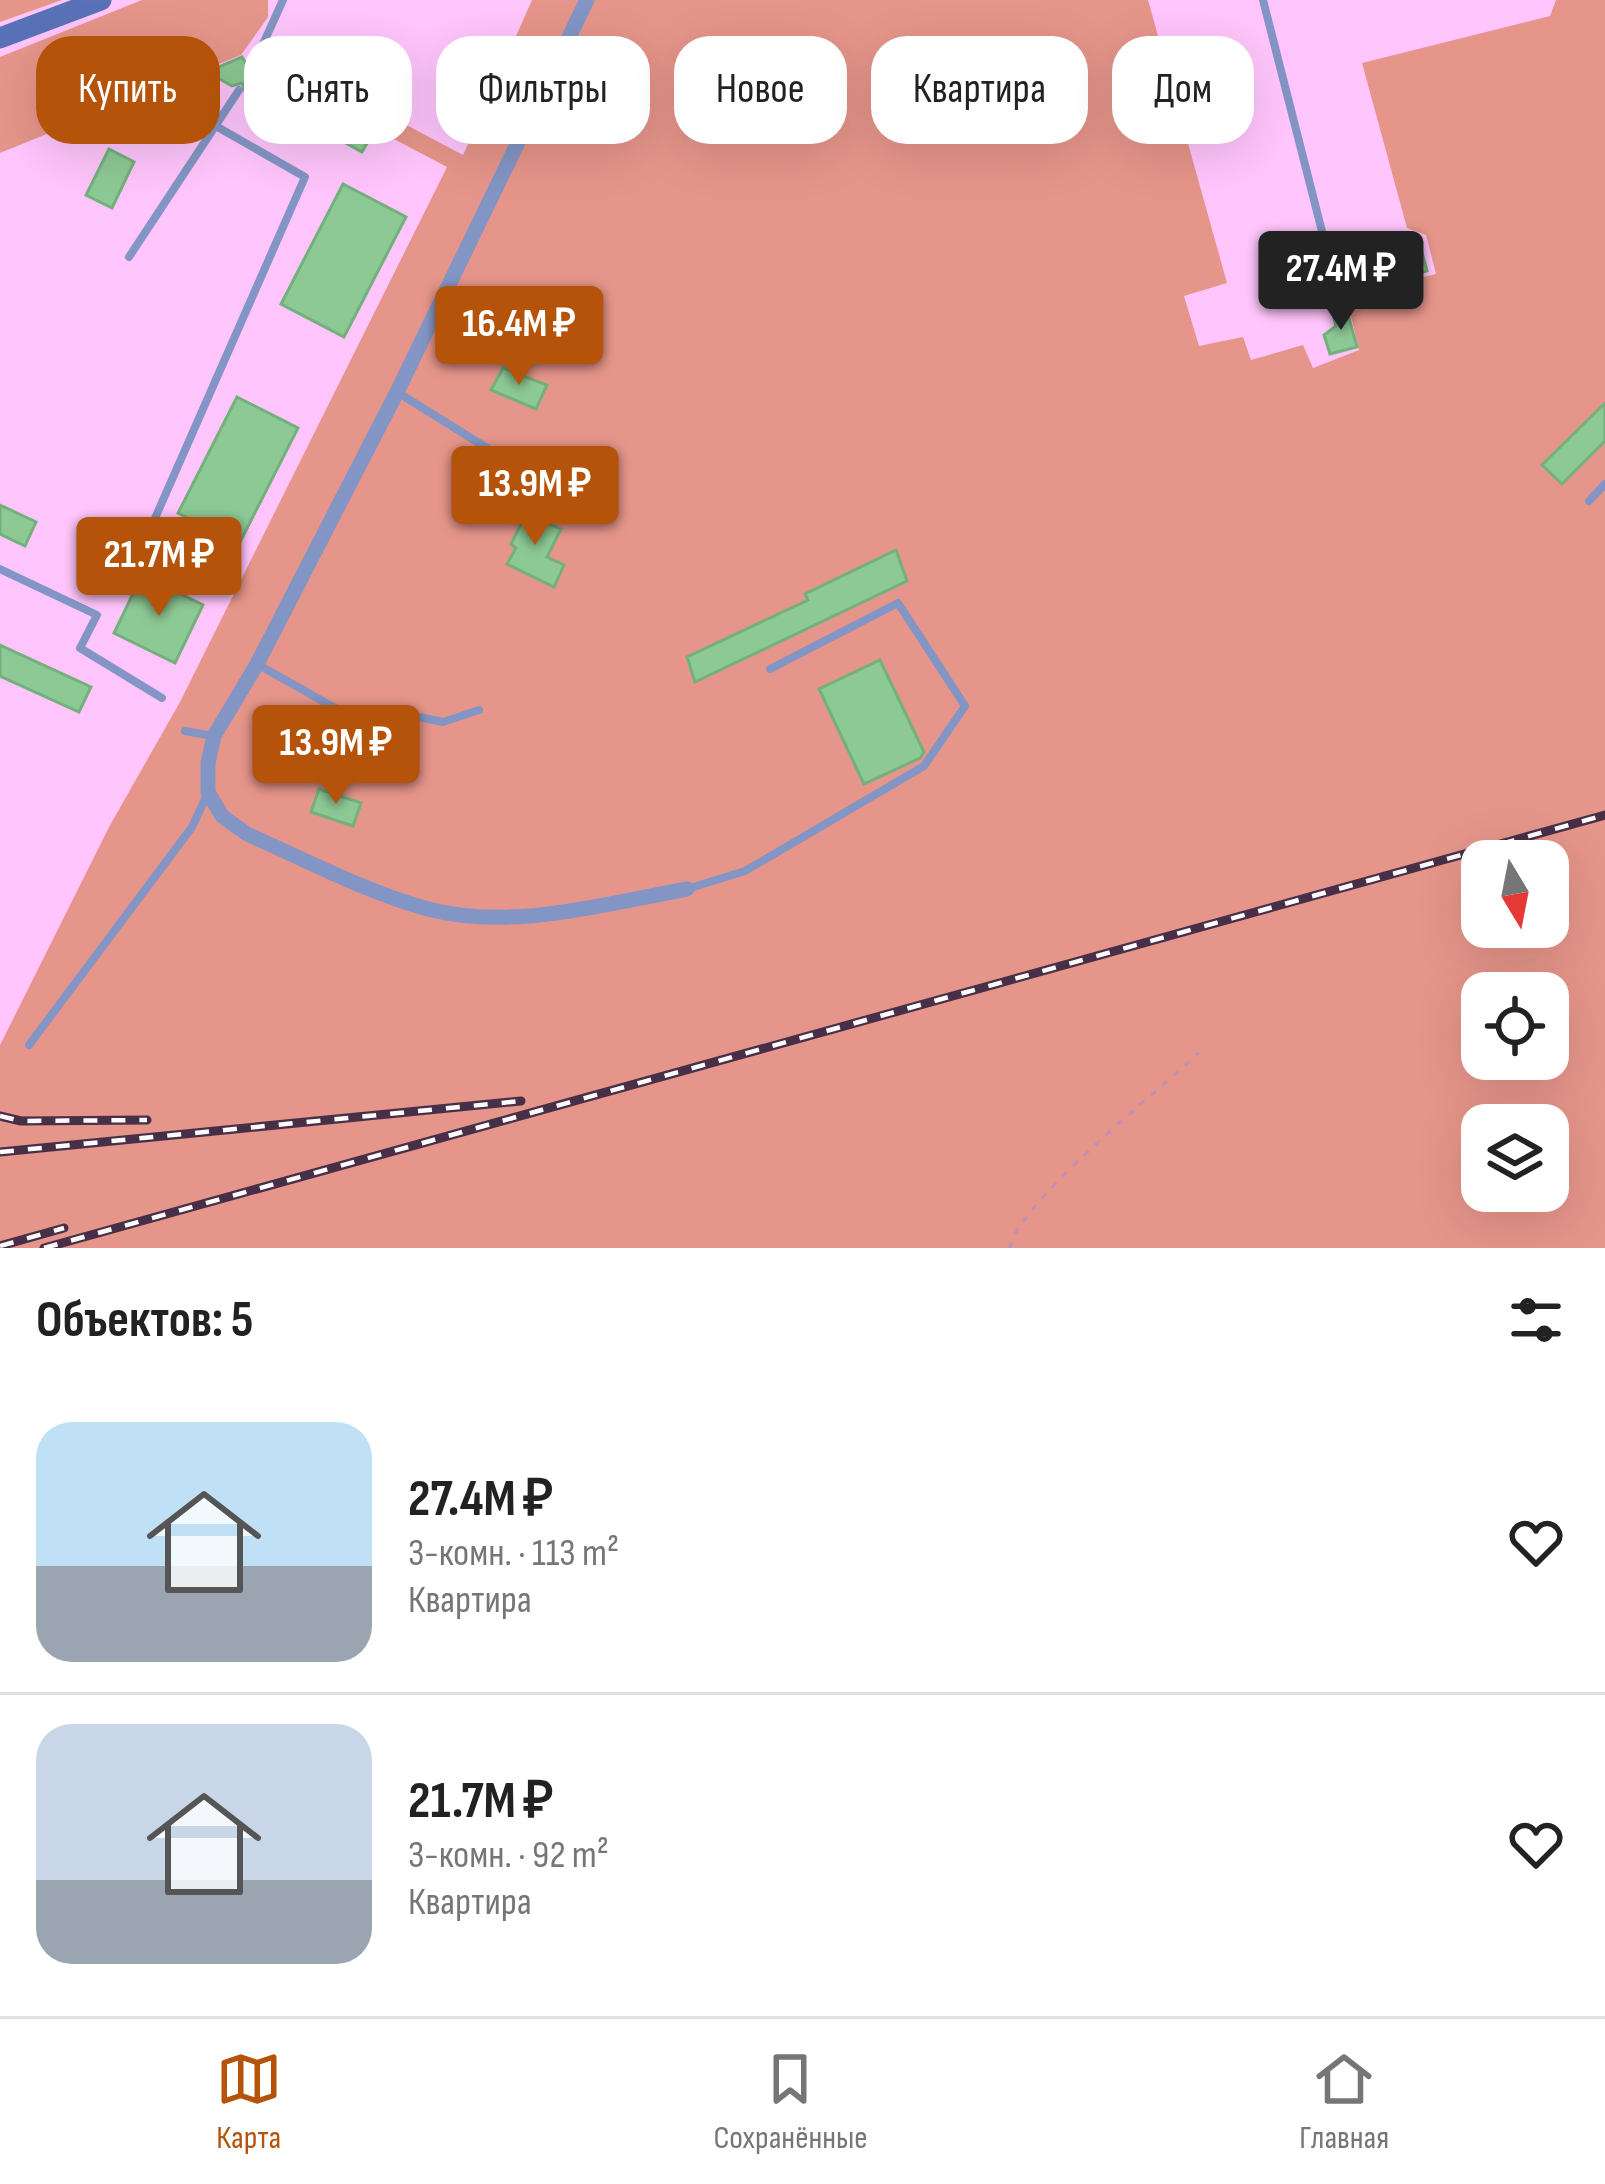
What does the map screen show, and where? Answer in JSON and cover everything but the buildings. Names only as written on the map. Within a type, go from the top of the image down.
[{"type":"main road","points":[[0,38],[100,0]]},
{"type":"street","points":[[587,0],[397,392],[257,664],[214,736],[208,792],[223,816],[247,834],[430,910],[502,917],[687,889]]},
{"type":"lane","points":[[267,36],[283,0]]},
{"type":"lane","points":[[1263,0],[1326,247],[1333,294]]},
{"type":"lane","points":[[220,117],[239,90]]},
{"type":"lane","points":[[220,128],[305,177],[152,525],[230,568]]},
{"type":"lane","points":[[129,257],[202,144]]},
{"type":"lane","points":[[397,392],[576,496]]},
{"type":"lane","points":[[1588,501],[1605,484]]},
{"type":"lane","points":[[0,569],[97,615],[80,648],[162,698]]},
{"type":"lane","points":[[687,889],[745,871],[924,766],[965,706],[898,602],[770,669]]},
{"type":"lane","points":[[257,664],[358,721],[395,712],[443,722],[479,710]]},
{"type":"lane","points":[[334,775],[358,721]]},
{"type":"lane","points":[[185,731],[214,736]]},
{"type":"lane","points":[[29,1045],[192,827],[208,792]]},
{"type":"path","points":[[1010,1248],[1012,1236],[1037,1202],[1199,1053]]},
{"type":"shaded area","points":[[0,0],[62,0],[0,22]]},
{"type":"shaded area","points":[[142,0],[268,0],[268,17],[254,36],[244,36],[241,55],[220,64],[220,36],[52,36]]},
{"type":"shaded area","points":[[532,0],[1148,0],[1158,36],[1112,36],[1112,144],[1188,144],[1227,283],[1184,296],[1199,346],[1243,337],[1251,360],[1303,345],[1313,368],[1359,350],[1346,295],[1436,274],[1426,235],[1407,228],[1362,63],[1550,16],[1556,0],[1605,0],[1605,1248],[0,1248],[0,1045],[109,827],[180,702],[447,167],[403,144],[412,144],[412,128],[463,155],[468,144],[650,144],[650,36],[516,36]]},
{"type":"shaded area","points":[[36,43],[36,138],[0,153],[0,57]]},
{"type":"railway","points":[[44,1248],[1605,815]]},
{"type":"railway","points":[[0,1152],[521,1101]]},
{"type":"railway","points":[[0,1116],[21,1121],[147,1120]]},
{"type":"railway","points":[[0,1246],[64,1228]]}]
